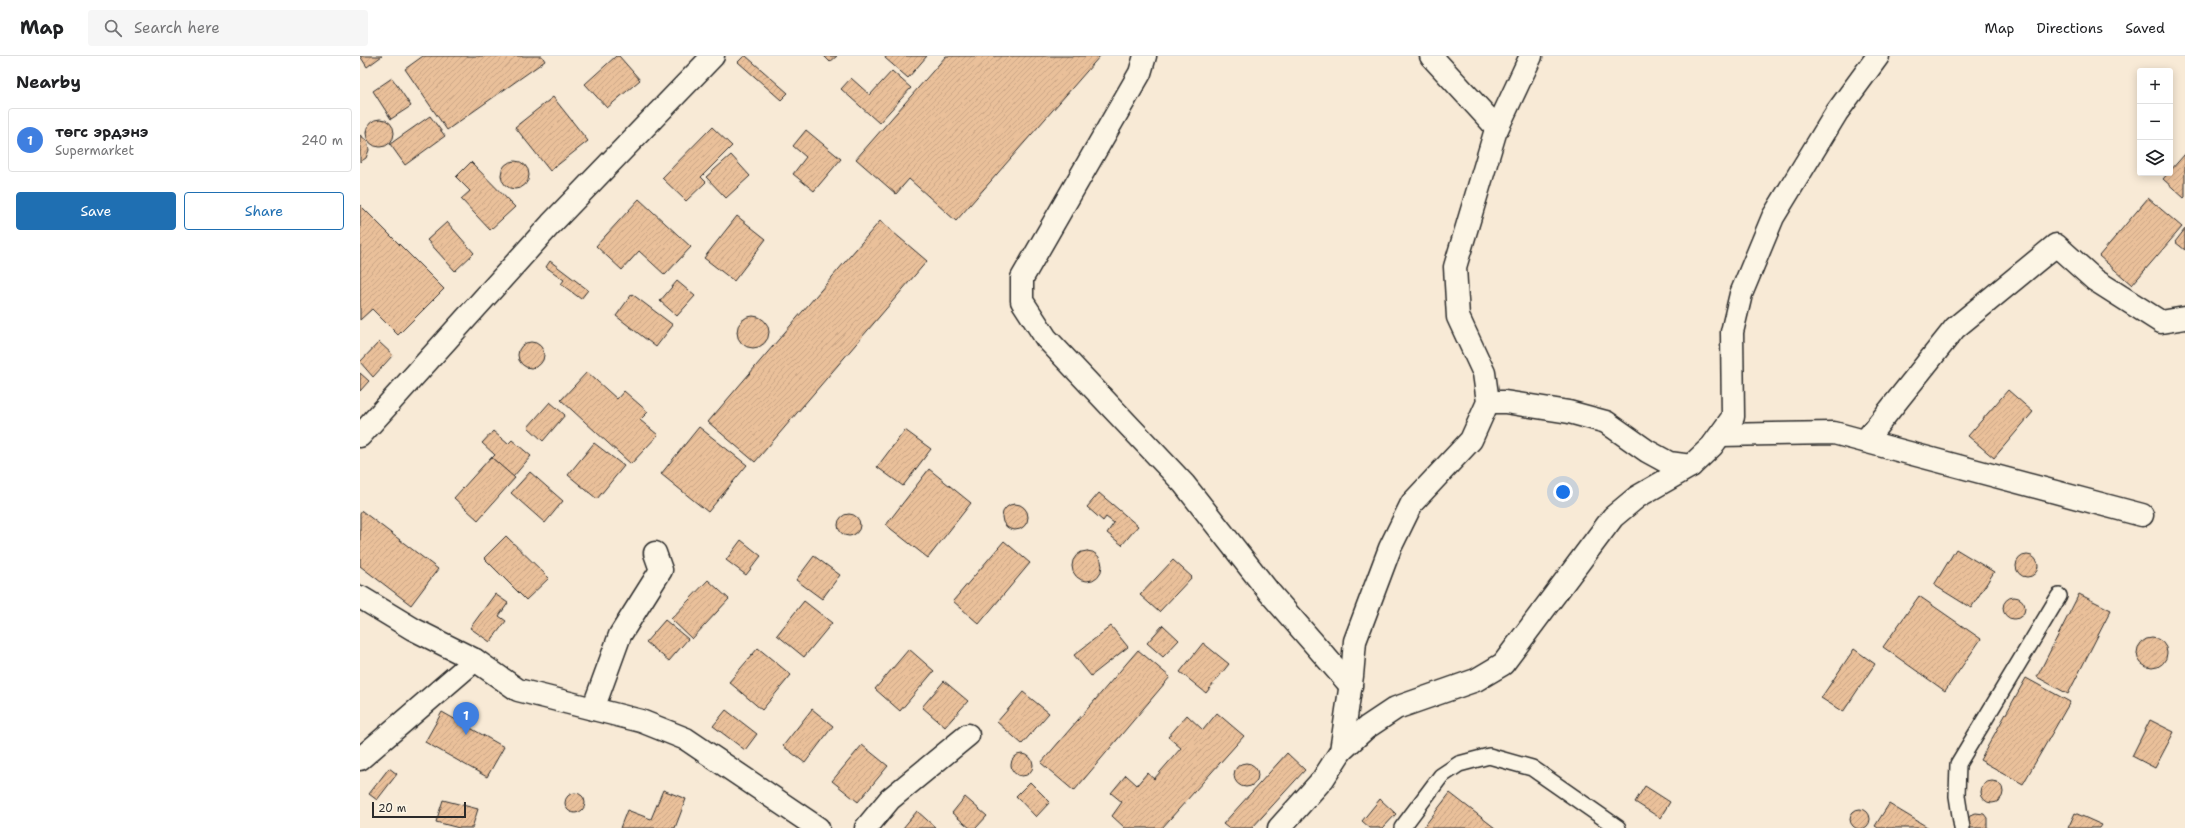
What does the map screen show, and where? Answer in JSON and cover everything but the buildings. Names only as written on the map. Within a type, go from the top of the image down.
[{"type":"street","points":[[360,436],[551,224],[713,56]]},
{"type":"street","points":[[1145,56],[1140,73],[1022,278],[1022,301],[1046,338],[1184,484],[1269,592],[1351,686]]},
{"type":"street","points":[[1431,56],[1497,128]]},
{"type":"street","points":[[1341,752],[1351,686],[1355,641],[1396,535],[1412,503],[1471,440],[1488,402],[1484,373],[1458,317],[1455,267],[1497,128],[1531,56]]},
{"type":"street","points":[[1279,828],[1323,779],[1341,752],[1366,728],[1396,708],[1476,680],[1503,664],[1612,517],[1637,497],[1691,466],[1712,446],[1733,417],[1732,332],[1741,294],[1773,217],[1837,112],[1878,56]]},
{"type":"street","points":[[1865,441],[1955,328],[2056,245],[2095,280],[2161,322],[2185,318]]},
{"type":"street","points":[[1488,402],[1505,402],[1569,412],[1606,422],[1647,451],[1669,463],[1691,466]]},
{"type":"street","points":[[1720,435],[1834,433],[2142,515]]},
{"type":"street","points":[[593,709],[620,635],[661,570],[655,553]]},
{"type":"street","points":[[360,597],[412,629],[475,660],[518,690],[641,721],[686,739],[818,828]]},
{"type":"street","points":[[360,759],[475,660]]},
{"type":"street","points":[[866,828],[890,799],[968,736]]},
{"type":"lane","points":[[1962,828],[1957,796],[1958,764],[2059,596]]},
{"type":"lane","points":[[1402,828],[1441,776],[1459,764],[1489,756],[1532,768],[1618,828]]},
{"type":"place","name":"төгс эрдэнэ","points":[[466,735]]}]
